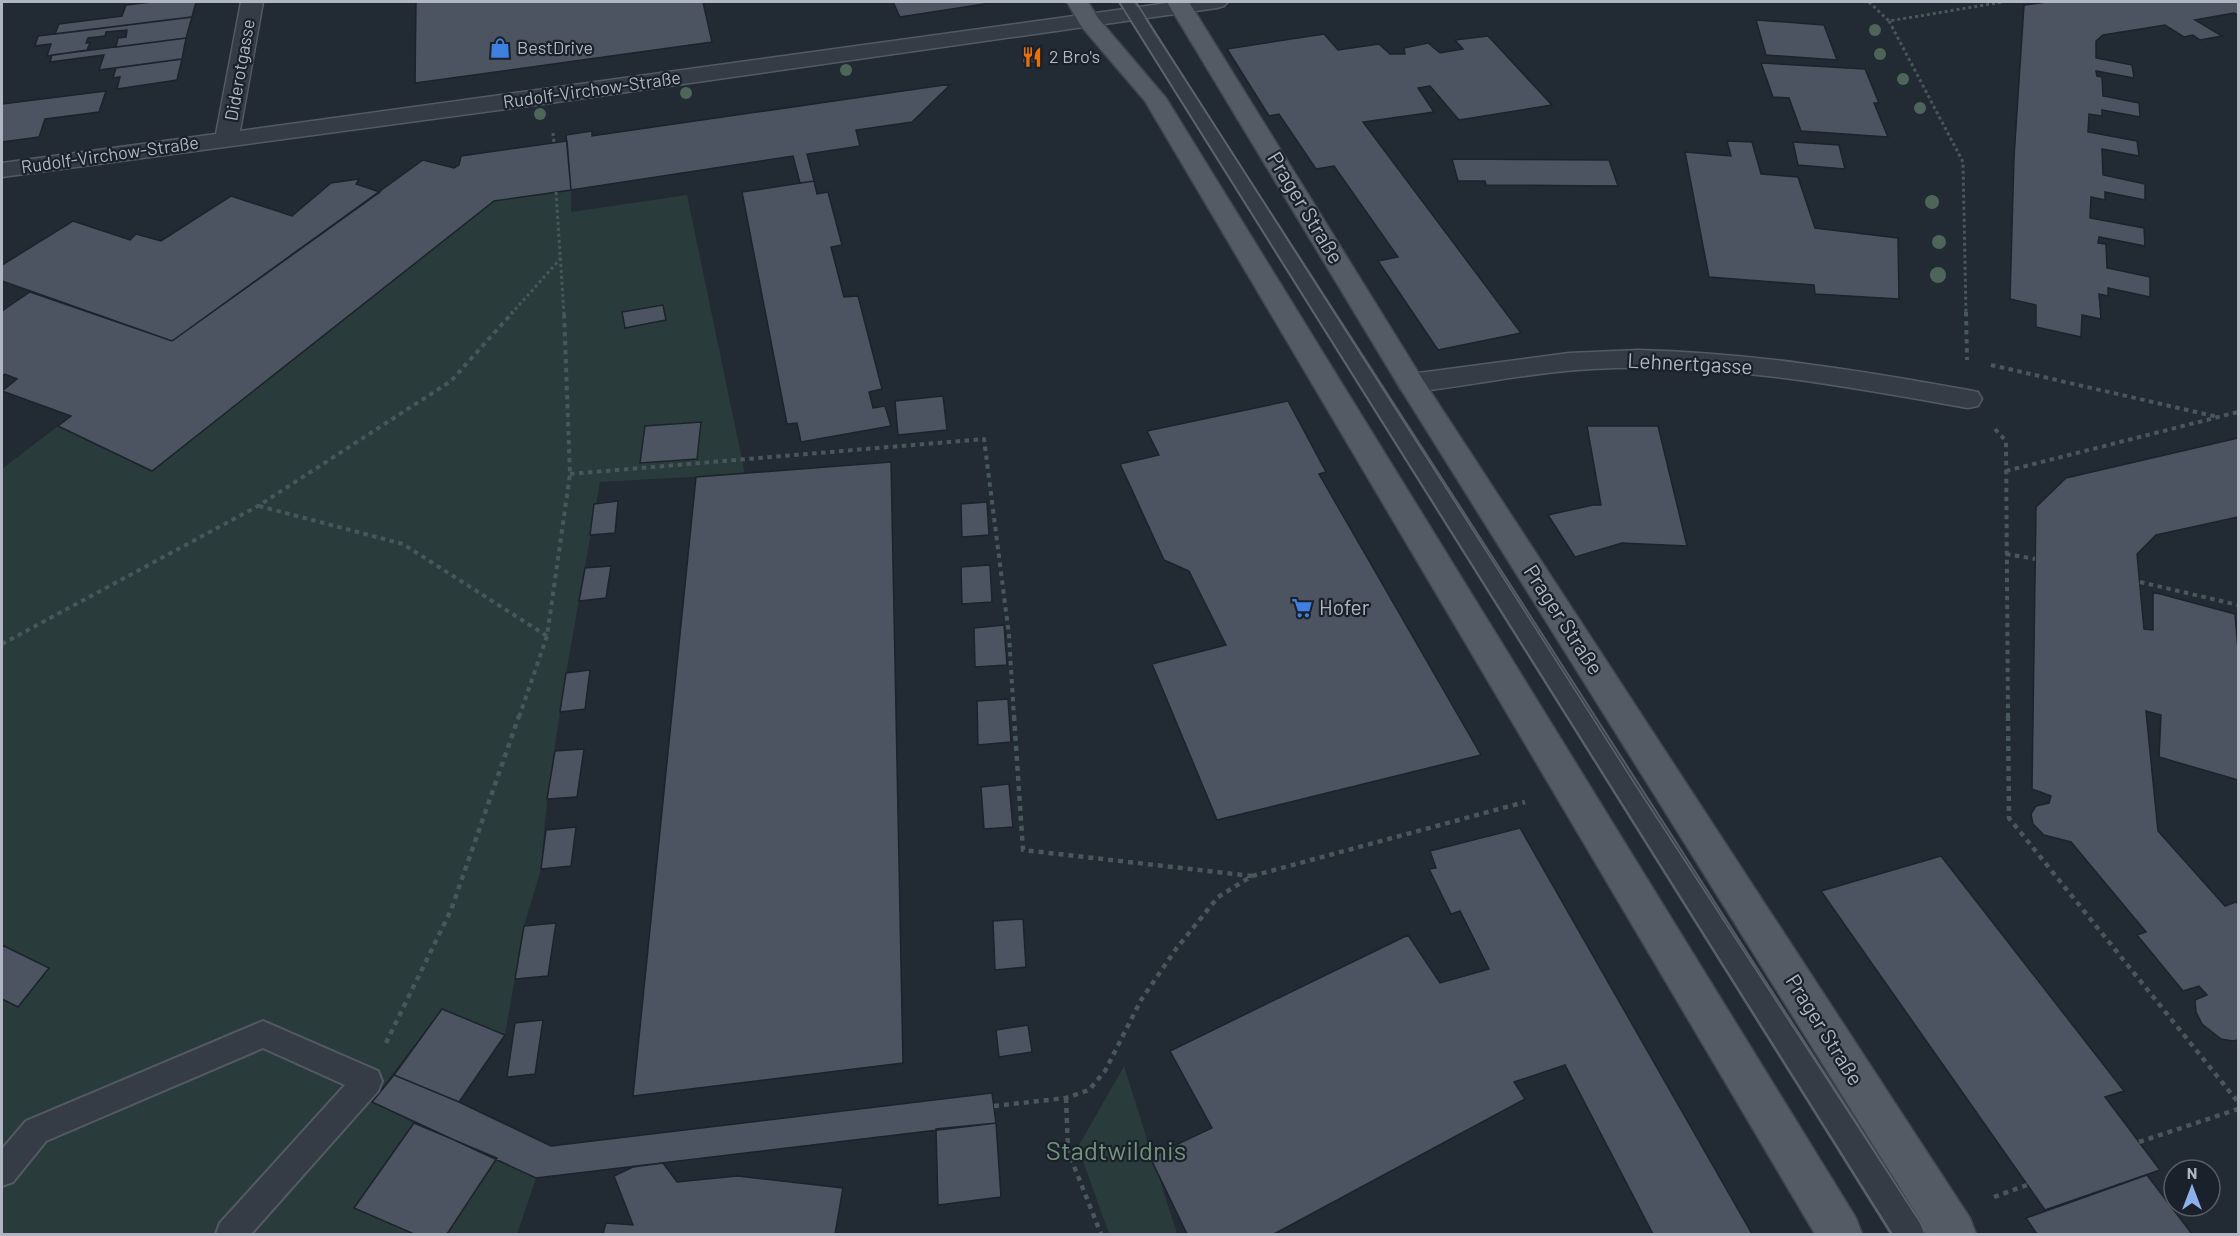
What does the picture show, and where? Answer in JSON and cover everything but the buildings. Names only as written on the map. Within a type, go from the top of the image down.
[{"type":"main road","name":"Prager Straße","points":[[1180,4],[1411,383],[1954,1234]]},
{"type":"main road","points":[[1084,11],[1155,98],[1840,1234]]},
{"type":"street","name":"Diderotgasse","points":[[228,138],[252,2]]},
{"type":"street","name":"Rudolf-Virchow-Straße","points":[[2,170],[562,95],[1084,11],[1217,2]]},
{"type":"street","name":"Lehnertgasse","points":[[1411,383],[1592,360],[1710,361],[1857,379],[1968,399]]},
{"type":"lane","points":[[1131,8],[1909,1234]]},
{"type":"lane","points":[[2,1171],[36,1131],[263,1034],[368,1081],[231,1234]]},
{"type":"path","points":[[1869,2],[1889,21],[1963,162],[1968,399],[2006,441],[2009,818],[2238,1102]]},
{"type":"path","points":[[1889,21],[2003,2]]},
{"type":"path","points":[[368,1081],[451,910],[547,636],[570,474],[562,257],[556,192]]},
{"type":"path","points":[[2,644],[258,506],[451,381],[562,257]]},
{"type":"path","points":[[1967,359],[1978,362]]},
{"type":"path","points":[[1990,365],[2218,417]]},
{"type":"path","points":[[2006,471],[2238,412]]},
{"type":"path","points":[[570,474],[984,439],[1009,635],[1023,850],[1252,876]]},
{"type":"path","points":[[258,506],[403,544],[547,636]]},
{"type":"path","points":[[2007,554],[2035,559]]},
{"type":"path","points":[[2140,582],[2238,605]]},
{"type":"path","points":[[994,1106],[1066,1098],[1089,1090],[1105,1071],[1141,1000],[1176,949],[1218,897],[1252,876],[1526,802]]},
{"type":"path","points":[[1066,1098],[1068,1151],[1101,1234]]},
{"type":"path","points":[[2139,1142],[2238,1109]]},
{"type":"green space","points":[[571,190],[571,212],[687,195],[745,474],[600,482],[566,673],[547,799],[541,869],[524,926],[505,1035],[442,1009],[372,1101],[414,1123],[354,1208],[414,1234],[2,1234],[2,999],[18,1007],[49,968],[2,945],[2,469],[58,426],[152,471],[494,201]]},
{"type":"green space","name":"Stadtwildnis","points":[[1124,1066],[1177,1234],[1109,1234],[1078,1147]]},
{"type":"green space","points":[[497,1158],[536,1178],[517,1234],[447,1234]]},
{"type":"tram line","points":[[1119,2],[1892,1234]]},
{"type":"tram line","points":[[1136,2],[1633,781],[1928,1234]]},
{"type":"place","name":"BestDrive","points":[[500,48]]},
{"type":"place","name":"2 Bro's","points":[[1032,57]]},
{"type":"place","name":"Hofer","points":[[1302,608]]}]
